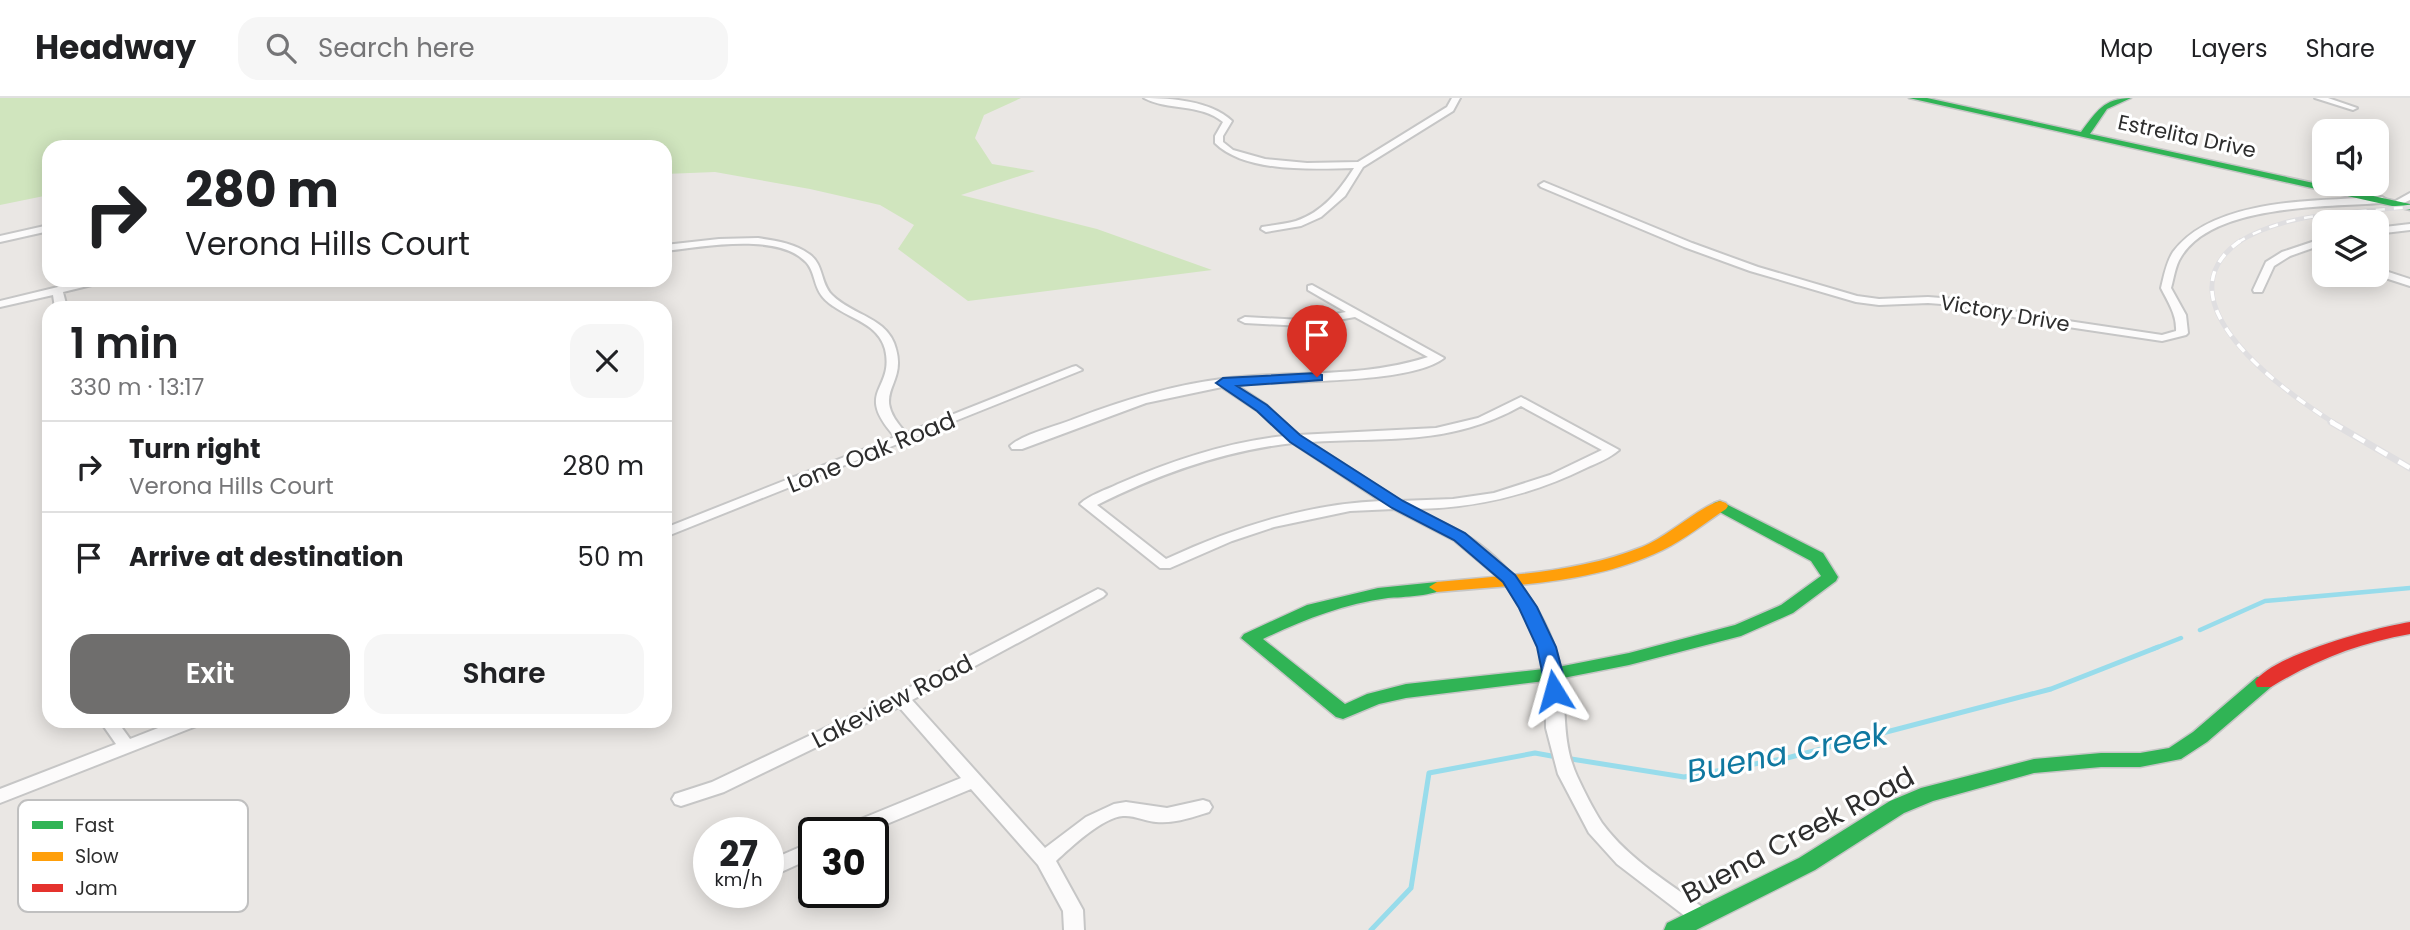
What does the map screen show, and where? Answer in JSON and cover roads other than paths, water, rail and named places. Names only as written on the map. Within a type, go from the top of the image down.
[{"type":"street","points":[[1148,98],[1204,109],[1223,116],[1228,121],[1220,133],[1219,143],[1231,152],[1310,167],[1360,164]]},
{"type":"street","points":[[1266,229],[1297,224],[1318,215],[1342,194],[1360,164],[1450,109],[1456,98]]},
{"type":"street","points":[[2084,135],[2104,107],[2126,98]]},
{"type":"street","points":[[2319,98],[2353,108]]},
{"type":"street","name":"Estrelita Drive","points":[[1920,99],[2400,201]]},
{"type":"street","name":"Victory Drive","points":[[1544,185],[1688,245],[1762,271],[1856,299],[1879,302],[1955,302],[2048,321],[2162,338],[2182,333],[2177,306],[2166,288],[2178,252],[2190,239],[2228,219],[2260,211],[2400,201]]},
{"type":"street","points":[[2389,229],[2410,227]]},
{"type":"street","points":[[0,239],[42,230]]},
{"type":"street","points":[[672,248],[753,242],[779,245],[807,257],[814,264],[819,286],[826,296],[880,329],[891,348],[891,367],[881,393],[880,407],[886,422],[903,438]]},
{"type":"street","points":[[2258,290],[2270,264],[2312,247]]},
{"type":"street","points":[[2389,276],[2410,283]]},
{"type":"street","points":[[0,304],[70,287]]},
{"type":"street","points":[[1017,446],[1103,411],[1164,393],[1223,383],[1382,373],[1438,358],[1311,288]]},
{"type":"street","points":[[57,290],[59,301]]},
{"type":"street","points":[[1245,320],[1303,323],[1356,313]]},
{"type":"street","name":"Lone Oak Road","points":[[672,530],[1076,370]]},
{"type":"street","points":[[1223,383],[1262,408],[1295,439],[1397,505],[1459,537],[1509,579],[1528,607],[1542,637],[1553,674],[1555,728],[1563,758],[1596,828],[1625,859],[1701,917]]},
{"type":"street","points":[[1521,401],[1612,450],[1561,476],[1518,493],[1454,503],[1397,505],[1338,508],[1268,522],[1223,537],[1165,565],[1087,504],[1140,478],[1242,446],[1295,439],[1426,434],[1484,420],[1521,401]]},
{"type":"street","points":[[1720,506],[1817,557],[1830,577],[1787,609],[1741,630],[1629,660],[1553,674],[1406,691],[1374,699],[1343,712],[1250,638],[1307,611],[1332,603],[1378,594],[1537,578],[1605,566],[1650,550],[1720,506]]},
{"type":"street","name":"Lakeview Road","points":[[681,799],[718,787],[901,699],[1098,594]]},
{"type":"street","name":"Buena Creek Road","points":[[1675,930],[1807,864],[1897,807],[1928,794],[2034,766],[2101,760],[2140,760],[2174,754],[2200,737],[2255,688],[2284,670],[2331,646],[2373,634],[2410,628]]},
{"type":"street","points":[[901,699],[1045,860],[1073,910],[1074,930]]},
{"type":"street","points":[[113,728],[127,747]]},
{"type":"street","points":[[0,796],[175,728]]},
{"type":"street","points":[[885,817],[975,780]]},
{"type":"street","points":[[1045,860],[1060,844],[1093,822],[1121,809],[1171,815],[1203,807]]},
{"type":"waterway","name":"Buena Creek","points":[[2200,630],[2265,601],[2410,588]]},
{"type":"waterway","name":"Buena Creek","points":[[2153,649],[2181,638]]},
{"type":"waterway","name":"Buena Creek","points":[[1565,758],[1684,777],[1787,758],[2051,689],[2158,647]]},
{"type":"waterway","name":"Buena Creek","points":[[1371,930],[1411,888],[1429,773],[1535,753],[1557,757]]},
{"type":"railway","points":[[2239,242],[2256,233],[2299,219],[2410,207]]},
{"type":"railway","points":[[2239,242],[2218,265],[2212,290],[2219,317],[2237,343],[2260,368],[2334,423]]},
{"type":"railway","points":[[2331,422],[2410,468]]}]
